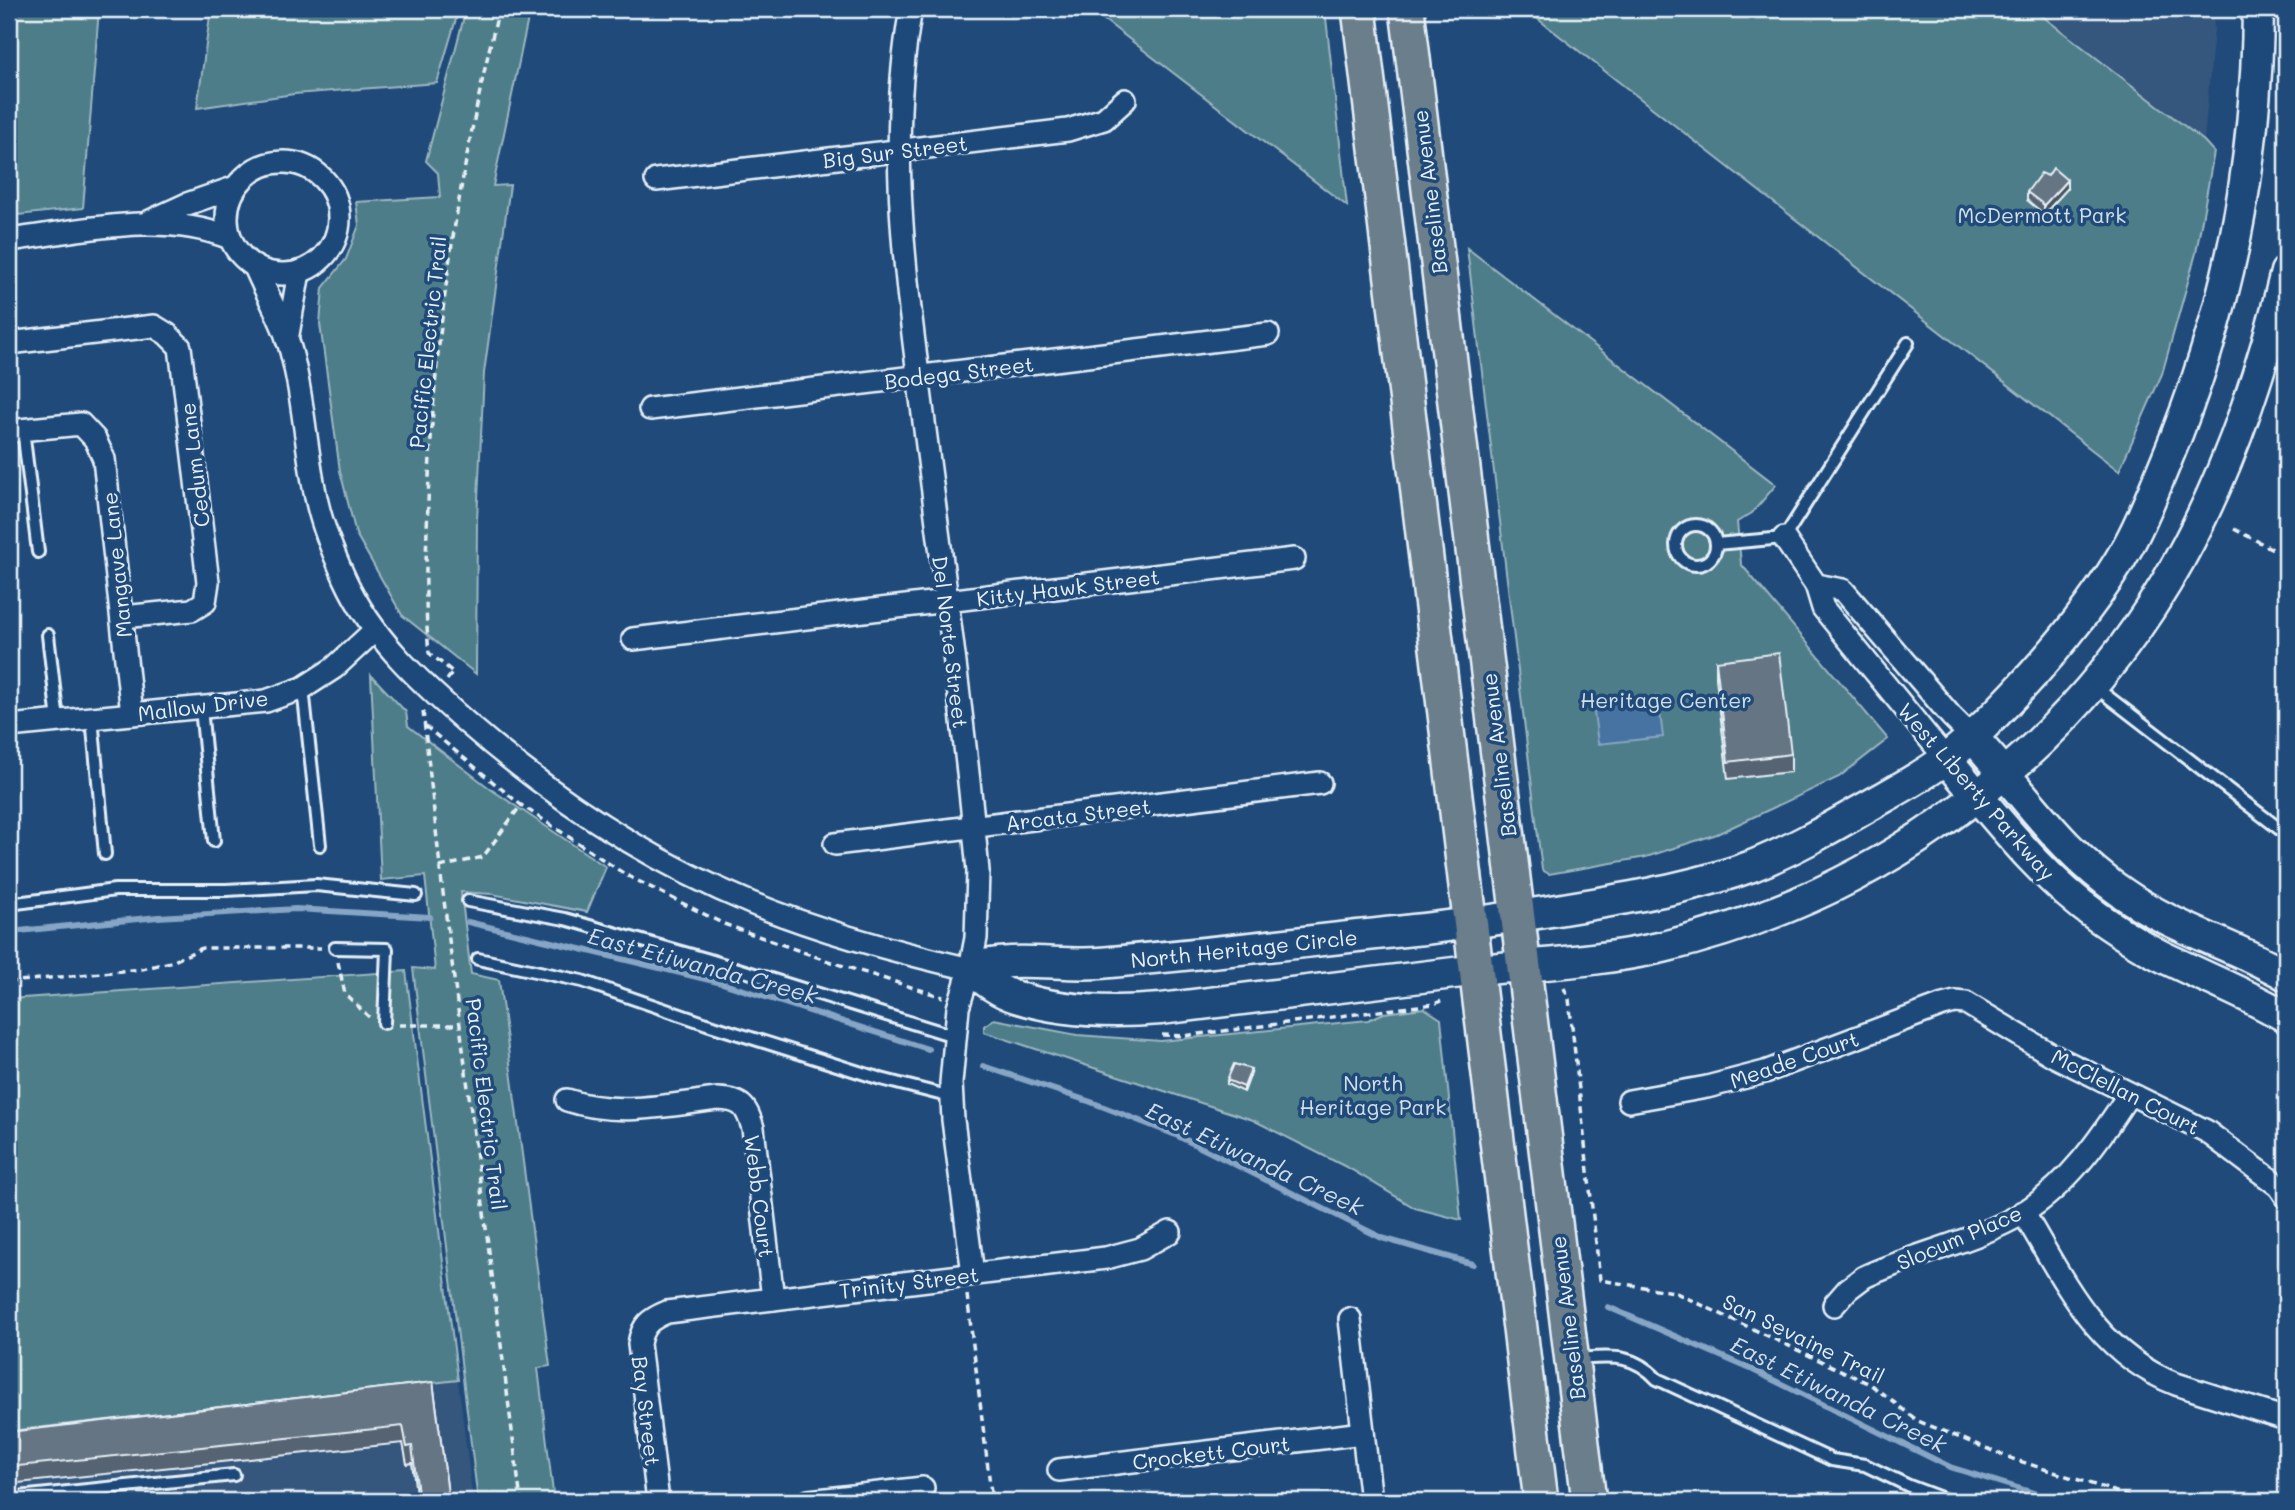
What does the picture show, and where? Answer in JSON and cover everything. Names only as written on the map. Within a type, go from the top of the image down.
[{"type":"main road","points":[[1359,9],[1542,1501]]},
{"type":"main road","name":"Baseline Avenue","points":[[1407,9],[1589,1501]]},
{"type":"street","name":"Del Norte Street","points":[[911,9],[900,83],[898,151],[902,241],[974,827],[978,893],[976,938],[953,1039],[951,1090],[970,1284]]},
{"type":"street","name":"North Heritage Circle","points":[[970,969],[996,962],[1071,964],[1132,960],[1470,923],[1647,895],[1752,866],[1837,824],[1946,759],[1972,737],[2048,657],[2114,569],[2146,509],[2190,402],[2225,290],[2237,240],[2253,128],[2258,9]]},
{"type":"street","name":"Big Sur Street","points":[[656,180],[1087,127],[1104,120],[1125,100]]},
{"type":"street","points":[[254,267],[276,274],[299,272],[320,259],[334,240],[338,223],[338,207],[322,178],[301,166],[277,162],[261,166],[247,175],[236,187],[227,211],[230,238],[236,249],[254,267],[287,340]]},
{"type":"street","points":[[148,222],[187,204],[236,187]]},
{"type":"street","points":[[9,240],[148,222],[216,232],[230,238]]},
{"type":"street","points":[[287,340],[299,272]]},
{"type":"street","name":"North Heritage Circle","points":[[287,340],[317,503],[329,542],[346,581],[375,630],[400,662],[495,747],[572,804],[667,863],[752,904],[839,935],[970,969],[1000,990],[1016,997],[1057,1006],[1103,1011],[1161,1009],[1648,950],[1768,916],[1821,894],[1891,856],[1979,797],[2062,722],[2094,686],[2149,612],[2207,506],[2248,409],[2286,272]]},
{"type":"street","name":"Cedum Lane","points":[[9,343],[154,326],[180,347],[208,583],[205,602],[192,610],[123,617]]},
{"type":"street","name":"Bodega Street","points":[[650,409],[1268,334]]},
{"type":"street","name":"Mangave Lane","points":[[16,430],[81,424],[95,439],[104,459],[132,714]]},
{"type":"street","name":"West Liberty Parkway","points":[[1784,538],[1816,585],[1823,608],[1946,759],[2040,866],[2095,915],[2173,962],[2241,992],[2286,1017]]},
{"type":"street","name":"Kitty Hawk Street","points":[[633,639],[1294,559]]},
{"type":"street","name":"West Liberty Parkway","points":[[1816,585],[1843,590],[1951,716],[2006,773],[2054,835],[2123,894],[2158,915],[2286,975]]},
{"type":"street","name":"Mallow Drive","points":[[9,726],[266,701],[303,688],[334,668],[375,630]]},
{"type":"street","name":"Arcata Street","points":[[835,844],[1320,783]]},
{"type":"street","name":"McClellan Court","points":[[1955,1002],[1976,1008],[2052,1055],[2206,1131],[2284,1187]]},
{"type":"street","name":"Meade Court","points":[[1629,1101],[1707,1087],[1765,1072],[1955,1002]]},
{"type":"street","name":"Slocum Place","points":[[1834,1305],[1848,1289],[1864,1277],[1997,1226],[2023,1212],[2046,1195],[2089,1152],[2129,1094]]},
{"type":"street","name":"Webb Court","points":[[568,1100],[608,1110],[630,1110],[719,1099],[732,1099],[743,1105],[753,1128],[773,1299]]},
{"type":"street","points":[[2023,1212],[2086,1315],[2106,1339],[2128,1359],[2158,1377],[2176,1384],[2286,1419]]},
{"type":"street","name":"Trinity Street","points":[[646,1323],[667,1312],[773,1299],[970,1284],[1106,1258],[1140,1249],[1170,1232]]},
{"type":"street","points":[[1350,1319],[1370,1501]]},
{"type":"street","name":"Bay Street","points":[[646,1323],[640,1332],[639,1343],[659,1501]]},
{"type":"street","name":"Crockett Court","points":[[1059,1470],[1363,1433]]},
{"type":"street","points":[[809,1501],[923,1488]]},
{"type":"lane","points":[[1716,544],[1784,538],[1908,342]]},
{"type":"lane","points":[[16,430],[38,552]]},
{"type":"lane","points":[[48,635],[58,721]]},
{"type":"lane","points":[[2094,686],[2286,834]]},
{"type":"lane","points":[[303,688],[320,845]]},
{"type":"lane","points":[[201,708],[214,841]]},
{"type":"lane","points":[[92,718],[105,854]]},
{"type":"lane","points":[[9,904],[116,890],[226,890],[316,885],[416,895]]},
{"type":"lane","points":[[468,901],[565,919],[706,959],[953,1039]]},
{"type":"lane","points":[[335,948],[387,949],[384,1023]]},
{"type":"lane","points":[[478,959],[582,981],[854,1071],[951,1090]]},
{"type":"lane","points":[[1572,1359],[1619,1356],[1648,1370],[1657,1380],[1832,1461],[1866,1465],[1909,1486],[1949,1501]]},
{"type":"lane","points":[[9,1498],[234,1475]]},
{"type":"path","name":"Pacific Electric Trail","points":[[453,672],[429,653],[425,609],[429,455],[440,336],[454,235],[481,83],[499,9]]},
{"type":"path","points":[[2234,529],[2286,556]]},
{"type":"path","name":"Pacific Electric Trail","points":[[422,712],[521,1501]]},
{"type":"path","points":[[424,724],[521,805],[483,857],[440,867]]},
{"type":"path","points":[[9,982],[142,969],[174,961],[202,948],[335,948]]},
{"type":"path","name":"San Sevaine Trail","points":[[1564,988],[1569,999],[1600,1280],[1674,1292],[1870,1384],[1918,1420],[2013,1459],[2145,1501]]},
{"type":"path","points":[[970,1284],[992,1501]]},
{"type":"shaded area","points":[[2033,9],[2213,9],[2214,29],[2204,141]]},
{"type":"shaded area","points":[[1658,696],[1663,737],[1598,744],[1593,704]]},
{"type":"shaded area","points":[[458,1380],[473,1501],[9,1501],[9,1431]]},
{"type":"green space","points":[[9,9],[99,9],[83,208],[9,216]]},
{"type":"green space","points":[[211,9],[459,9],[437,83],[294,94],[197,108]]},
{"type":"green space","points":[[466,9],[530,9],[493,186],[510,185],[484,373],[477,520],[476,674],[402,615],[356,534],[340,471],[320,324],[323,288],[346,259],[359,225],[356,202],[440,197],[438,173],[426,161]]},
{"type":"green space","points":[[1090,9],[1325,9],[1347,206]]},
{"type":"green space","name":"McDermott Park","points":[[1525,9],[2033,9],[2204,141],[2214,152],[2196,253],[2162,374],[2119,471]]},
{"type":"green space","name":"Heritage Center","points":[[1467,248],[1776,485],[1752,513],[1737,522],[1741,564],[1888,739],[1839,777],[1717,834],[1646,857],[1549,874],[1542,870]]},
{"type":"green space","points":[[371,675],[406,712],[408,726],[492,790],[606,867],[587,912],[492,894],[461,892],[471,974],[499,980],[550,1366],[538,1368],[554,1501],[478,1501],[413,968],[435,970],[425,876],[381,880]]},
{"type":"green space","points":[[406,971],[458,1380],[9,1431],[9,999]]},
{"type":"green space","name":"North Heritage Park","points":[[1424,1008],[1441,1019],[1461,1220],[1415,1208],[1352,1170],[1253,1120],[984,1032],[984,1026],[994,1019],[1077,1035],[1161,1041],[1368,1020],[1384,1013]]},
{"type":"building","points":[[2053,168],[2067,180],[2044,205],[2027,192],[2041,173],[2048,176]]},
{"type":"building","points":[[1779,653],[1791,754],[1728,762],[1716,661]]},
{"type":"building","points":[[1234,1064],[1251,1069],[1244,1087],[1227,1080]]},
{"type":"building","points":[[433,1382],[449,1501],[419,1501],[412,1446],[407,1447],[403,1426],[9,1467],[9,1432]]},
{"type":"waterway","name":"East Etiwanda Creek","points":[[9,932],[158,917],[296,909],[430,917]]},
{"type":"waterway","name":"East Etiwanda Creek","points":[[468,922],[722,983],[928,1049]]},
{"type":"waterway","name":"East Etiwanda Creek","points":[[983,1066],[1091,1102],[1176,1135],[1382,1238],[1473,1264]]},
{"type":"waterway","name":"East Etiwanda Creek","points":[[1608,1307],[1753,1370],[1950,1467],[2059,1501]]}]
